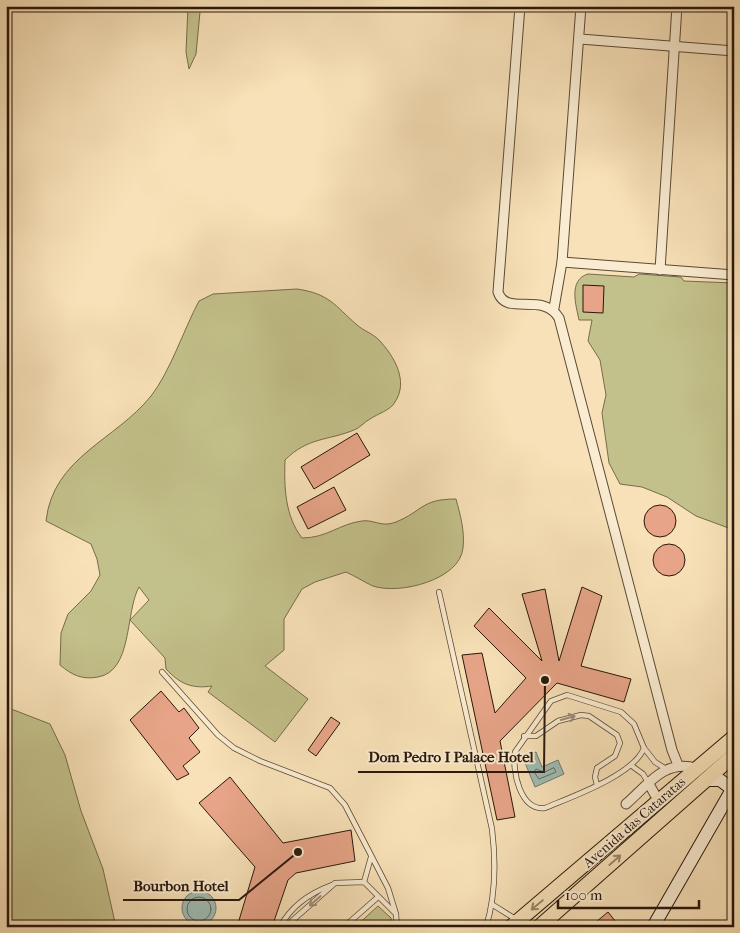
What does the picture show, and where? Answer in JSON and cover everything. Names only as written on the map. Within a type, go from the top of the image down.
[{"type":"main road","name":"Avenida das Cataratas","points":[[514,924],[734,737]]},
{"type":"main road","name":"Avenida das Cataratas","points":[[539,927],[734,755]]},
{"type":"street","points":[[520,6],[498,292],[500,299],[506,303],[546,305],[554,308]]},
{"type":"street","points":[[581,6],[562,262],[554,308],[562,329],[617,546],[672,750],[678,764]]},
{"type":"street","points":[[660,270],[677,6]]},
{"type":"street","points":[[580,39],[734,51]]},
{"type":"street","points":[[562,262],[734,275]]},
{"type":"street","points":[[626,804],[666,769],[678,764],[696,768]]},
{"type":"street","points":[[653,927],[733,787],[720,780],[705,780]]},
{"type":"street","points":[[649,784],[658,800]]},
{"type":"lane","points":[[439,592],[492,828],[495,857],[493,905],[486,927]]},
{"type":"lane","points":[[162,672],[218,735],[234,748],[260,761],[330,788],[345,805],[388,888],[396,914],[397,927]]},
{"type":"lane","points":[[644,748],[632,766],[545,808],[531,806],[525,800],[519,785],[514,761],[517,748],[524,736],[551,701],[562,695],[572,695],[621,712],[634,724],[644,748],[655,762],[666,769]]},
{"type":"lane","points":[[524,736],[541,734],[565,718],[589,716],[617,735],[620,743],[615,756],[597,768],[594,777],[597,784]]},
{"type":"lane","points":[[632,766],[643,774],[649,784]]},
{"type":"lane","points":[[364,882],[371,856]]},
{"type":"lane","points":[[280,927],[286,916],[314,891],[335,884],[364,882],[396,914]]},
{"type":"lane","points":[[285,927],[335,884]]},
{"type":"lane","points":[[344,927],[378,896]]},
{"type":"lane","points":[[493,905],[514,924]]},
{"type":"shaded area","points":[[188,6],[199,6],[200,12],[196,54],[189,69],[186,52]]},
{"type":"shaded area","points":[[588,274],[634,277],[639,274],[681,277],[684,281],[734,283],[734,530],[696,516],[667,497],[642,487],[620,484],[609,463],[602,413],[606,395],[600,360],[588,341],[592,320],[579,320],[575,300],[578,282]]},
{"type":"shaded area","points":[[297,289],[317,294],[331,301],[357,325],[379,340],[390,353],[398,369],[401,386],[399,394],[393,405],[387,410],[356,429],[310,443],[285,460],[285,480],[289,511],[296,529],[302,538],[319,536],[362,521],[391,524],[405,518],[429,503],[444,500],[456,499],[462,523],[463,548],[459,559],[451,569],[427,582],[398,588],[384,588],[373,586],[346,572],[315,582],[302,589],[284,619],[284,650],[265,666],[308,699],[275,742],[208,692],[212,686],[192,686],[176,678],[166,669],[165,658],[130,620],[123,652],[117,664],[109,672],[98,677],[82,677],[69,672],[60,665],[61,633],[68,614],[91,591],[100,575],[97,559],[91,544],[46,521],[51,499],[60,481],[73,465],[137,411],[151,396],[171,363],[199,301],[213,294]],"holes":[[[139,587],[149,600],[130,620],[135,598]]]},
{"type":"shaded area","points":[[6,707],[50,724],[65,755],[81,811],[103,869],[116,927],[6,927]]},
{"type":"shaded area","points":[[378,906],[391,918],[392,927],[355,927]]},
{"type":"water","points":[[536,752],[542,767],[558,760],[564,774],[535,787],[523,758]]},
{"type":"water","points":[[199,891],[206,892],[211,896],[215,901],[215,915],[211,920],[206,924],[199,925],[192,924],[187,920],[183,915],[182,908],[183,901],[187,896],[192,892]]},
{"type":"building","points":[[583,285],[604,286],[603,313],[583,312]]},
{"type":"building","points":[[357,433],[370,455],[314,489],[301,467]]},
{"type":"building","points":[[334,487],[346,510],[308,529],[297,507]]},
{"type":"building","points":[[660,505],[666,506],[671,510],[675,515],[675,527],[671,532],[666,536],[660,537],[654,536],[649,532],[645,527],[644,521],[645,515],[649,510],[654,506]]},
{"type":"building","points":[[669,544],[675,545],[680,549],[684,554],[684,566],[680,571],[675,575],[669,576],[663,575],[658,571],[654,566],[653,560],[654,554],[658,549],[663,545]]},
{"type":"building","points":[[582,587],[602,596],[581,666],[631,679],[624,702],[557,683],[500,741],[515,817],[497,820],[462,655],[482,653],[495,713],[526,678],[474,626],[489,608],[542,661],[522,594],[545,589],[559,661]]},
{"type":"building","points":[[161,691],[179,712],[184,708],[199,728],[189,738],[200,752],[183,766],[189,774],[177,780],[130,720]]},
{"type":"building","points":[[331,717],[340,723],[316,756],[308,750]]},
{"type":"building","points":[[230,777],[283,843],[351,830],[355,861],[296,873],[288,880],[272,927],[237,927],[255,867],[199,803]]},
{"type":"building","points":[[608,912],[620,927],[590,927]]},
{"type":"place","name":"Dom Pedro I Palace Hotel","points":[[545,680]]},
{"type":"place","name":"Bourbon Hotel","points":[[298,852]]}]
